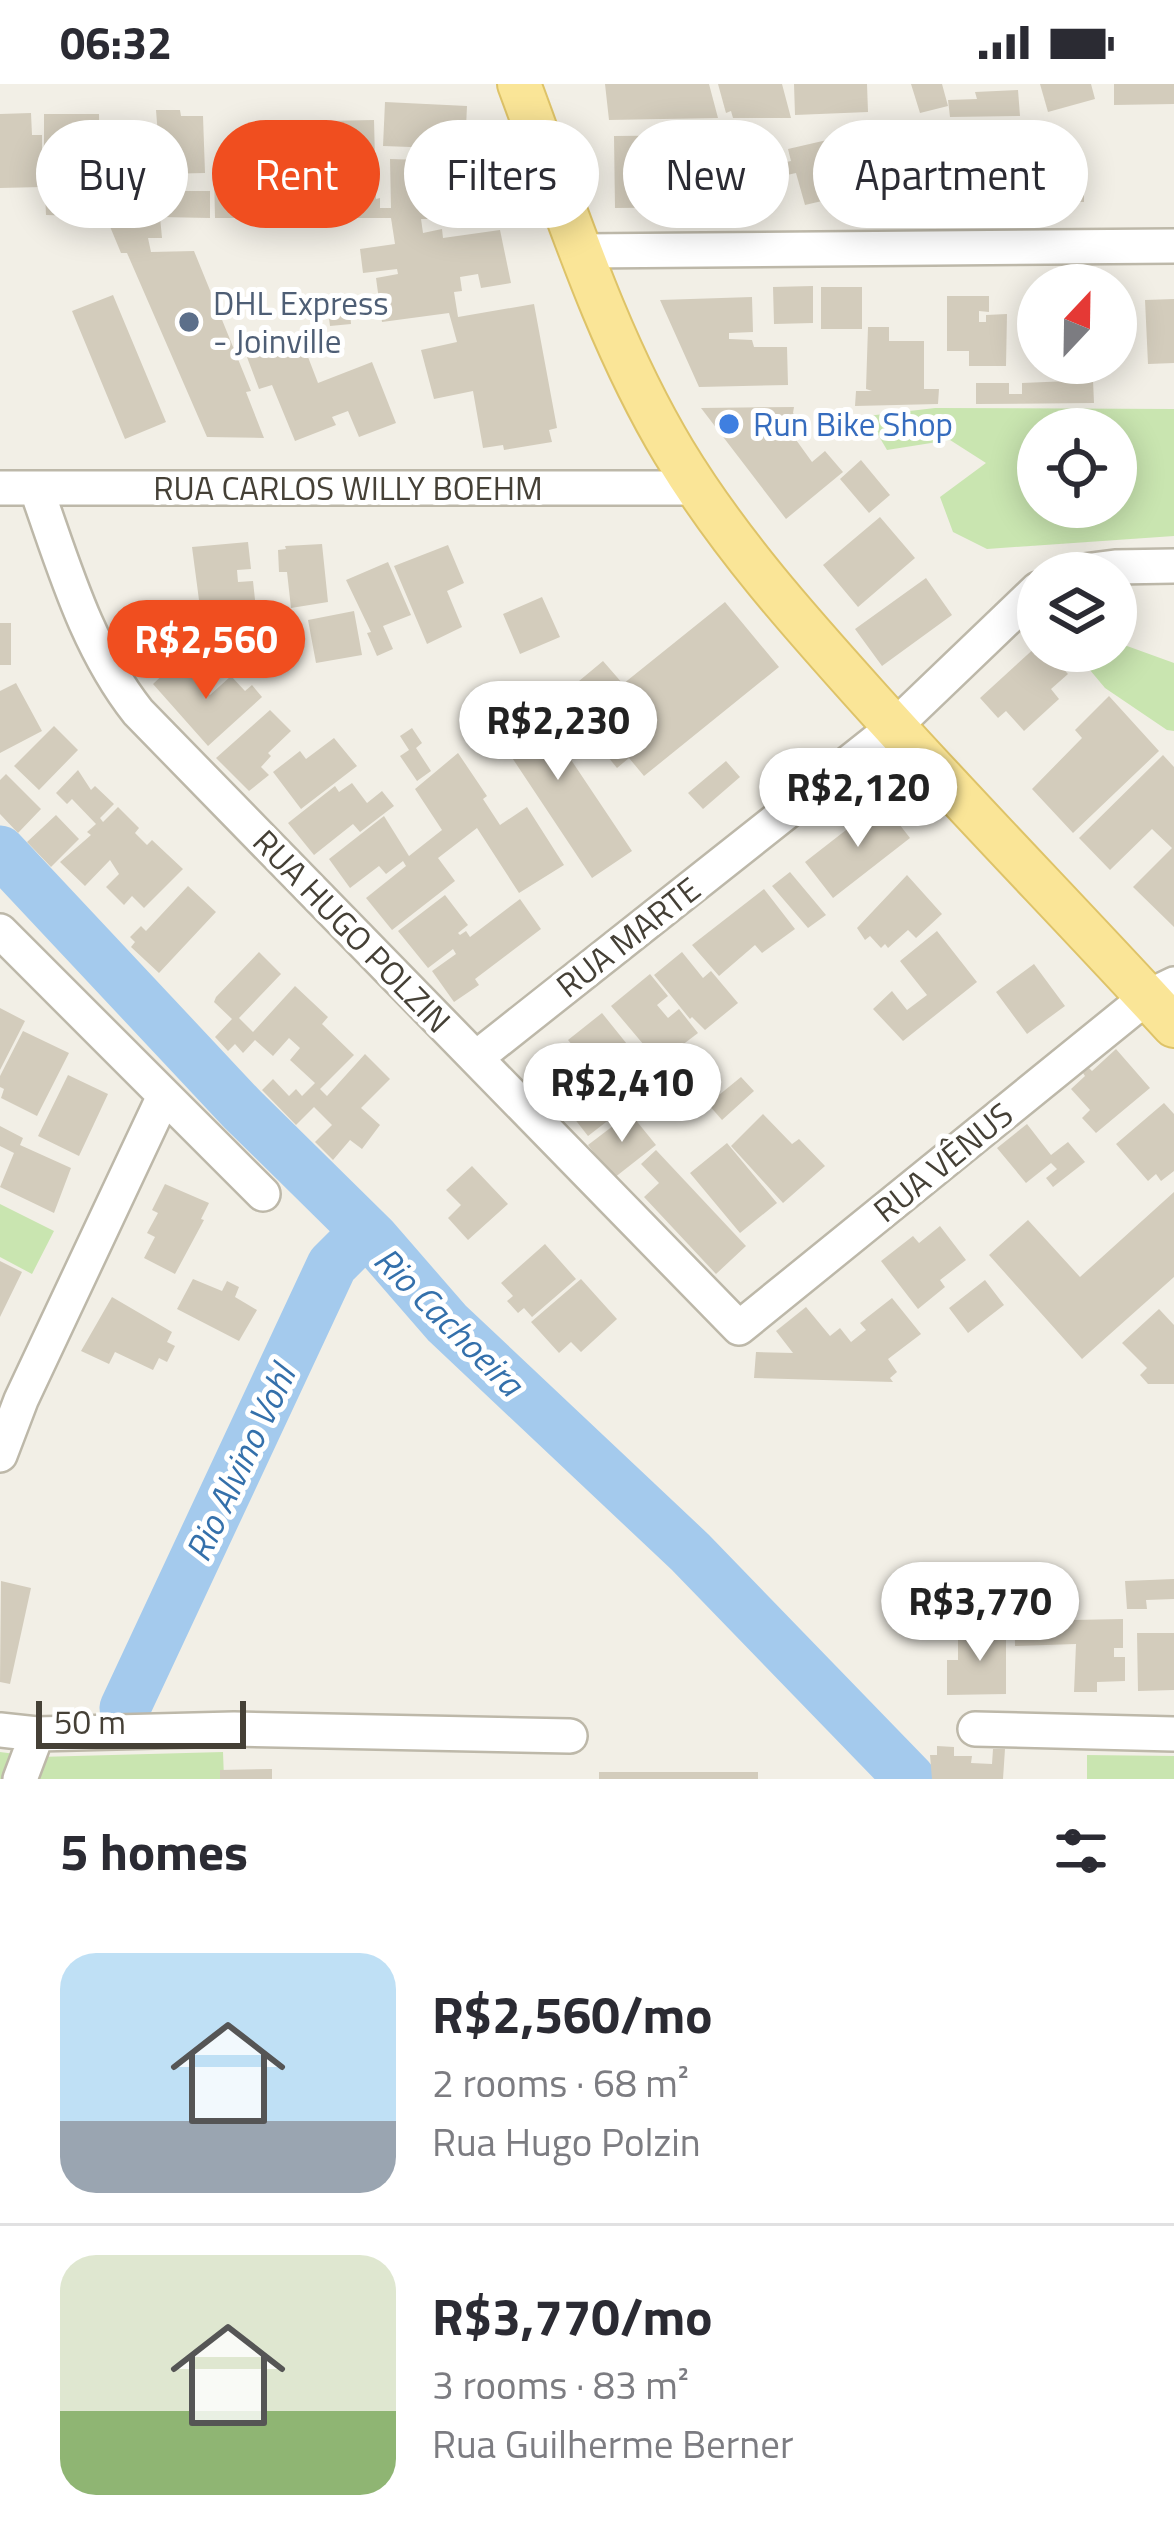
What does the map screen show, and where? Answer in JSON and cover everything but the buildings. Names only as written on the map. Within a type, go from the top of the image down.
[{"type":"main road","points":[[519,84],[582,251],[650,407],[696,488],[760,575],[894,727],[1165,1002]]},
{"type":"street","points":[[582,251],[1174,246]]},
{"type":"street","name":"RUA CARLOS WILLY BOEHM","points":[[0,488],[696,488]]},
{"type":"street","name":"RUA HUGO POLZIN","points":[[36,488],[90,637],[110,677],[138,712],[739,1328]]},
{"type":"street","points":[[1137,567],[1174,566]]},
{"type":"street","name":"RUA MARTE","points":[[476,1058],[894,727],[1017,609]]},
{"type":"street","points":[[0,931],[263,1194]]},
{"type":"street","name":"RUA VÊNUS","points":[[739,1328],[1165,1002]]},
{"type":"street","points":[[0,1454],[164,1096]]},
{"type":"street","points":[[0,1730],[37,1734],[234,1729],[570,1736]]},
{"type":"street","points":[[974,1729],[1174,1734]]},
{"type":"street","points":[[20,1779],[37,1734]]},
{"type":"green space","points":[[935,408],[1017,408],[1017,528],[1137,528],[1137,409],[1174,409],[1174,536],[987,549],[953,532],[940,497],[986,463],[950,440],[887,450],[867,416]]},
{"type":"green space","points":[[1137,650],[1174,663],[1174,731],[1167,730],[1105,688],[1092,672],[1137,672]]},
{"type":"green space","points":[[0,1204],[54,1231],[32,1274],[0,1257]]},
{"type":"green space","points":[[0,1752],[38,1757],[223,1752],[224,1779],[0,1779]]},
{"type":"green space","points":[[1087,1755],[1174,1756],[1174,1779],[1087,1779]]},
{"type":"waterway","name":"Rio Cachoeira","points":[[0,851],[242,1109],[374,1239],[447,1323],[690,1552],[910,1779]]},
{"type":"waterway","name":"Rio Alvino Vohl","points":[[125,1708],[332,1265],[356,1241],[374,1239]]},
{"type":"place","name":"DHL Express - Joinville","points":[[189,322]]},
{"type":"place","name":"Run Bike Shop","points":[[729,424]]}]
